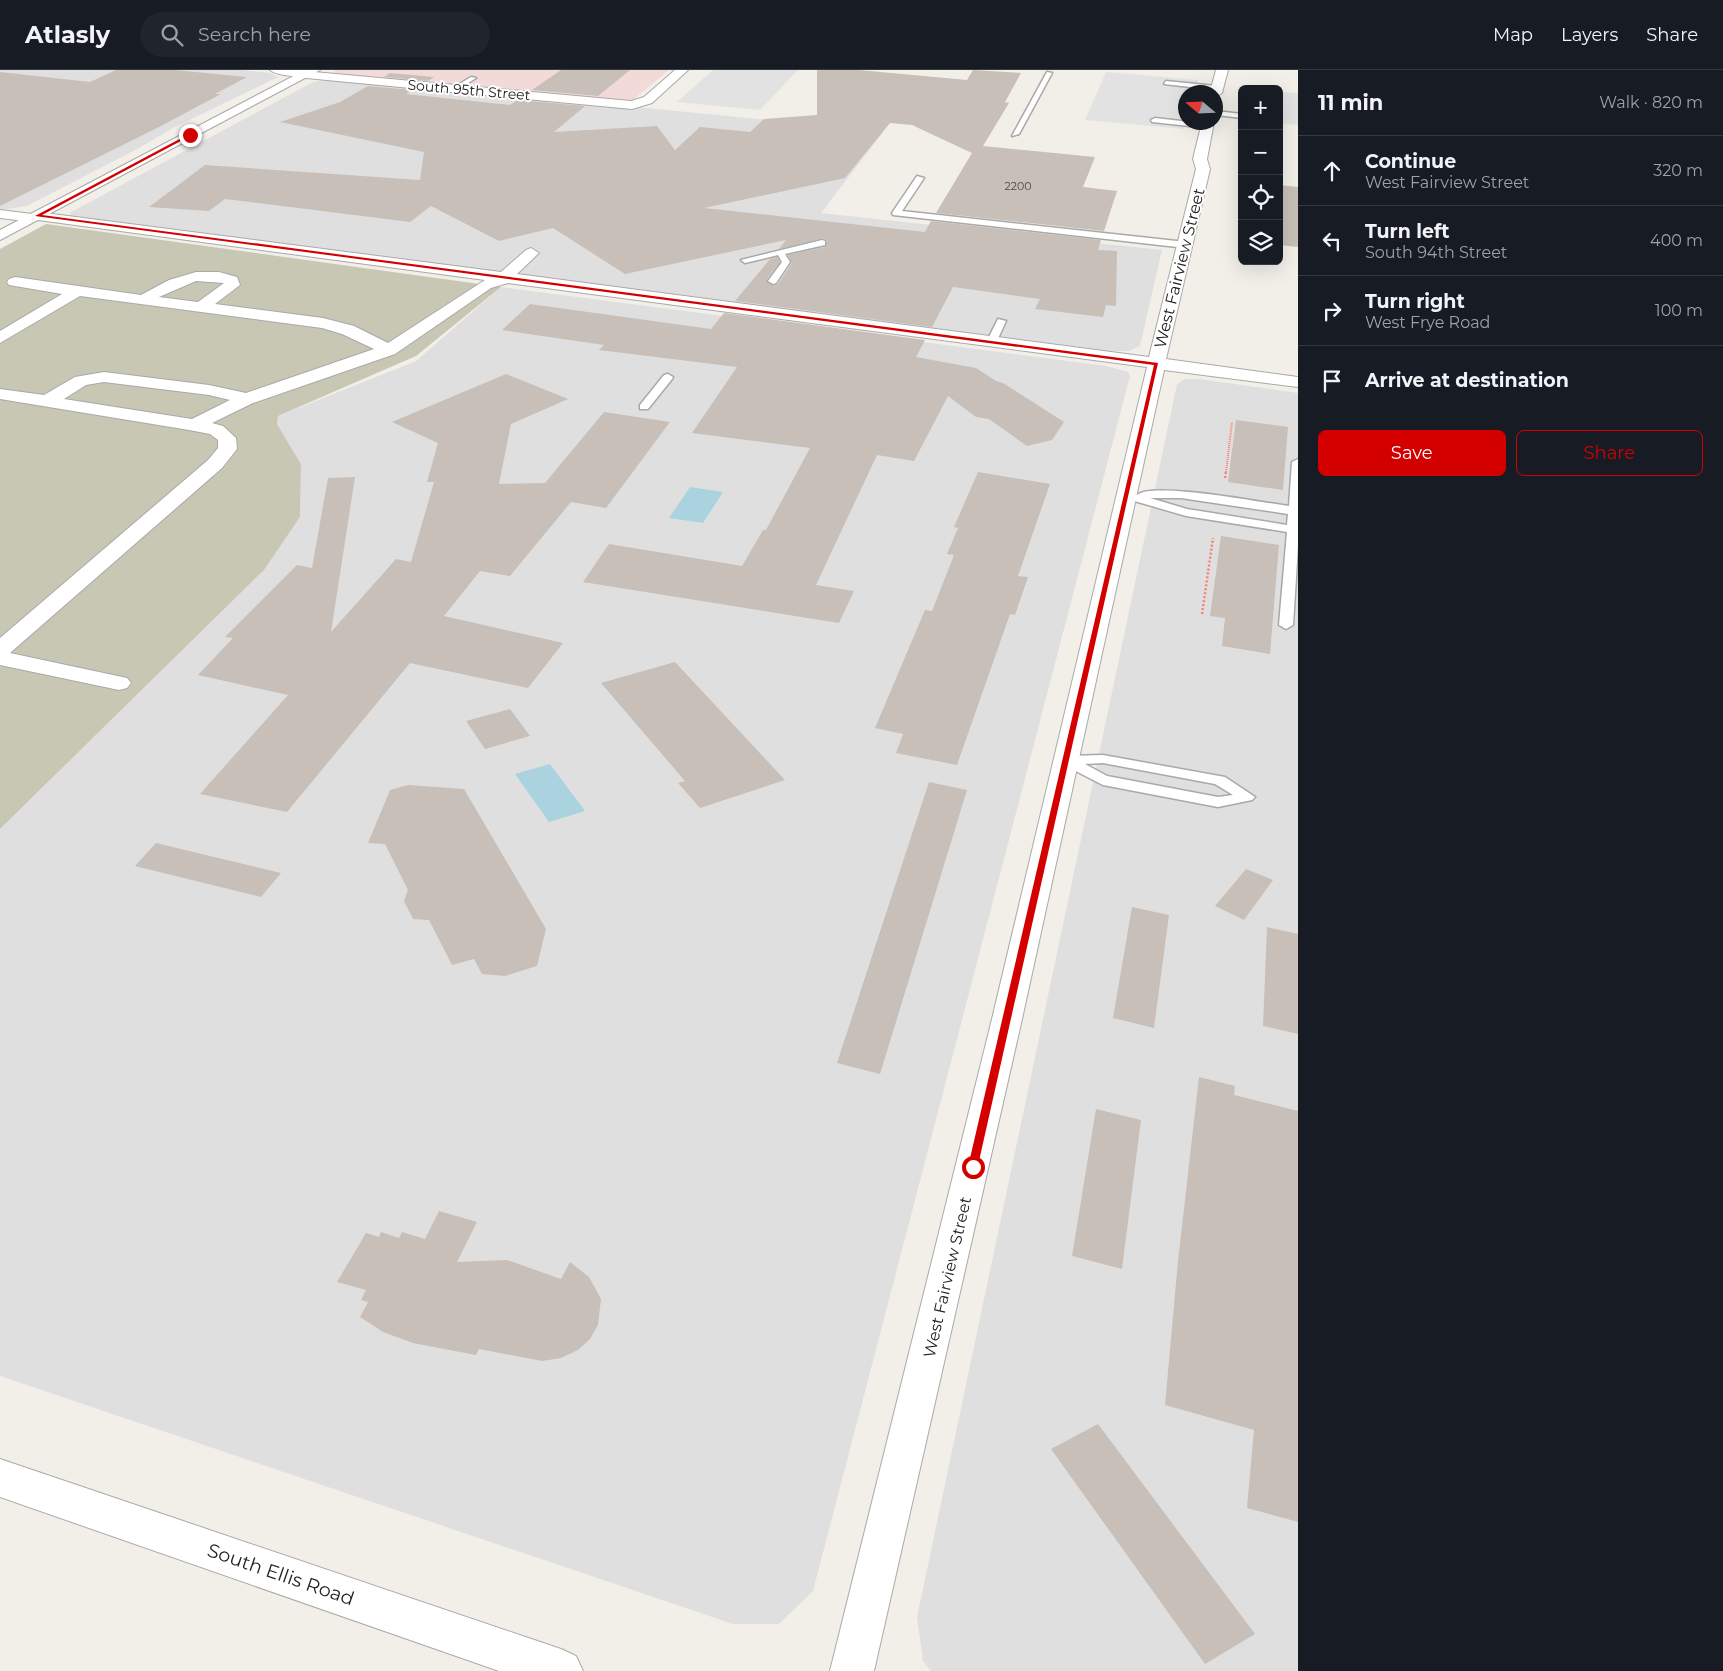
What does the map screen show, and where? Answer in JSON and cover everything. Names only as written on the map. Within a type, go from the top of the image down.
[{"type":"street","name":"South 95th Street","points":[[276,70],[632,105],[648,100],[682,70]]},
{"type":"street","points":[[1218,85],[1222,70]]},
{"type":"street","points":[[0,236],[310,73]]},
{"type":"street","name":"West Fairview Street","points":[[852,1671],[971,1177],[1128,496],[1156,364],[1186,245],[1203,168],[1200,160],[1207,130]]},
{"type":"street","points":[[0,214],[35,217],[1298,382]]},
{"type":"street","points":[[194,425],[247,399],[389,350],[485,285],[503,279],[531,253]]},
{"type":"street","points":[[143,300],[188,276],[220,276],[231,280],[232,285],[201,307]]},
{"type":"street","points":[[15,282],[322,323],[348,330],[389,350]]},
{"type":"street","points":[[0,338],[77,291]]},
{"type":"street","points":[[47,401],[81,381],[104,377],[209,390],[247,399]]},
{"type":"street","points":[[0,394],[194,425],[216,430],[228,438],[228,449],[215,464],[0,650]]},
{"type":"street","points":[[0,658],[119,682]]},
{"type":"street","name":"South Ellis Road","points":[[0,1478],[561,1671]]},
{"type":"lane","points":[[1015,134],[1050,73]]},
{"type":"lane","points":[[455,89],[473,78]]},
{"type":"lane","points":[[1166,83],[1178,85]]},
{"type":"lane","points":[[1223,115],[1238,116]]},
{"type":"lane","points":[[1155,120],[1178,122]]},
{"type":"lane","points":[[920,178],[896,213],[1186,245]]},
{"type":"lane","points":[[745,260],[822,243]]},
{"type":"lane","points":[[773,281],[786,262],[780,252]]},
{"type":"lane","points":[[991,343],[1001,320]]},
{"type":"lane","points":[[644,407],[668,377]]},
{"type":"lane","points":[[1286,625],[1296,530],[1295,511],[1298,462]]},
{"type":"lane","points":[[1128,496],[1181,494],[1295,511]]},
{"type":"lane","points":[[1128,496],[1186,512],[1296,530]]},
{"type":"lane","points":[[1219,517],[1221,500]]},
{"type":"lane","points":[[1103,759],[1220,780],[1247,797],[1218,802],[1103,780],[1067,761],[1103,759]]},
{"type":"path","points":[[1224,485],[1232,422]]},
{"type":"path","points":[[1202,614],[1214,534]]},
{"type":"shaded area","points":[[0,70],[241,70],[270,73],[278,77],[173,128],[139,148],[27,206],[0,210]]},
{"type":"shaded area","points":[[336,70],[669,70],[634,99],[623,101],[340,75],[334,72]]},
{"type":"shaded area","points":[[713,70],[798,70],[760,110],[677,102]]},
{"type":"shaded area","points":[[1106,72],[1198,80],[1196,85],[1178,85],[1178,128],[1085,120]]},
{"type":"shaded area","points":[[327,80],[611,108],[635,107],[884,131],[821,213],[1162,250],[1140,346],[1129,351],[1110,351],[71,216],[70,213],[73,211],[313,82]]},
{"type":"shaded area","points":[[1283,92],[1298,93],[1298,125],[1283,123]]},
{"type":"shaded area","points":[[46,224],[501,287],[416,356],[278,416],[277,424],[301,464],[300,517],[264,570],[0,829],[0,249]]},
{"type":"shaded area","points":[[501,287],[1106,366],[1128,372],[1130,376],[813,1591],[779,1624],[733,1624],[0,1376],[0,829],[264,570],[300,517],[301,464],[277,424],[278,416],[416,361]]},
{"type":"shaded area","points":[[1185,379],[1199,379],[1298,393],[1298,1671],[931,1671],[923,1661],[917,1617],[1177,384]]},
{"type":"water","points":[[690,487],[723,492],[703,523],[669,518]]},
{"type":"water","points":[[550,764],[585,811],[549,822],[515,774]]},
{"type":"building","points":[[116,70],[175,70],[247,77],[215,94],[221,94],[159,127],[0,206],[0,72],[90,82]]},
{"type":"building","points":[[561,70],[630,70],[598,96],[532,90]]},
{"type":"building","points":[[817,70],[859,70],[967,80],[973,70],[1021,73],[1005,102],[1009,103],[983,146],[1095,157],[1083,187],[1117,191],[1104,231],[936,213],[972,153],[912,125],[890,123],[845,178],[704,208],[925,232],[931,221],[1101,240],[1098,250],[1117,251],[1116,306],[1106,305],[1103,317],[1035,309],[1040,299],[953,287],[932,327],[735,301],[770,259],[777,257],[780,262],[766,280],[774,286],[778,284],[792,263],[788,255],[825,247],[827,240],[823,238],[779,249],[786,240],[625,274],[553,228],[499,241],[431,206],[410,222],[225,199],[209,211],[149,207],[205,165],[420,180],[424,152],[280,122],[340,102],[368,86],[413,90],[406,94],[510,105],[518,100],[585,106],[554,132],[657,126],[675,150],[700,127],[750,132],[764,119],[817,115]]},
{"type":"building","points":[[390,73],[434,77],[428,81],[384,77]]},
{"type":"building","points":[[1283,185],[1298,187],[1298,247],[1283,245]]},
{"type":"building","points":[[530,304],[711,329],[724,313],[925,340],[916,357],[976,368],[1064,422],[1052,440],[1027,446],[989,419],[976,417],[948,396],[914,461],[877,455],[816,585],[854,591],[839,623],[583,582],[609,544],[742,566],[763,530],[766,530],[810,448],[692,433],[737,367],[599,350],[604,345],[502,330]]},
{"type":"building","points":[[506,374],[568,399],[511,424],[499,484],[545,483],[604,412],[670,422],[606,508],[571,502],[510,576],[480,571],[444,616],[563,643],[528,688],[410,663],[287,812],[200,794],[288,695],[198,675],[233,638],[225,637],[297,565],[312,568],[328,478],[355,477],[331,632],[396,559],[411,562],[434,482],[427,482],[438,443],[392,422]]},
{"type":"building","points":[[1236,420],[1288,427],[1283,490],[1228,482]]},
{"type":"building","points":[[978,472],[1050,484],[1018,576],[1028,577],[1015,615],[1010,614],[957,765],[896,753],[903,734],[875,728],[925,610],[932,611],[954,555],[947,554],[958,528],[954,527]]},
{"type":"building","points":[[1221,536],[1279,545],[1270,654],[1222,646],[1225,618],[1210,616]]},
{"type":"building","points":[[675,662],[785,780],[700,808],[678,783],[685,781],[601,683]]},
{"type":"building","points":[[510,709],[530,736],[485,749],[466,721]]},
{"type":"building","points":[[929,782],[967,790],[880,1074],[837,1063]]},
{"type":"building","points":[[408,785],[464,789],[546,929],[537,966],[505,976],[482,974],[474,959],[452,965],[429,920],[413,919],[404,901],[408,890],[385,844],[368,843],[390,790]]},
{"type":"building","points":[[156,843],[281,873],[261,897],[135,866]]},
{"type":"building","points":[[1246,869],[1273,880],[1244,920],[1215,906]]},
{"type":"building","points":[[1132,907],[1169,915],[1154,1028],[1113,1018]]},
{"type":"building","points":[[1267,927],[1298,934],[1298,1034],[1263,1026]]},
{"type":"building","points":[[1199,1077],[1235,1086],[1234,1095],[1298,1111],[1298,1522],[1247,1508],[1254,1430],[1165,1405],[1178,1261]]},
{"type":"building","points":[[1096,1109],[1141,1120],[1122,1269],[1072,1256]]},
{"type":"building","points":[[439,1211],[477,1222],[457,1262],[507,1260],[561,1279],[570,1262],[589,1277],[601,1299],[598,1325],[590,1339],[578,1350],[561,1358],[542,1361],[479,1349],[476,1355],[413,1343],[383,1332],[360,1317],[368,1302],[361,1300],[366,1290],[337,1282],[366,1233],[379,1237],[381,1232],[399,1238],[402,1232],[425,1239]]},
{"type":"building","points":[[1098,1424],[1255,1634],[1205,1664],[1051,1449]]},
{"type":"route","points":[[190,135],[37,216],[1156,364],[1128,496],[973,1167]]}]
